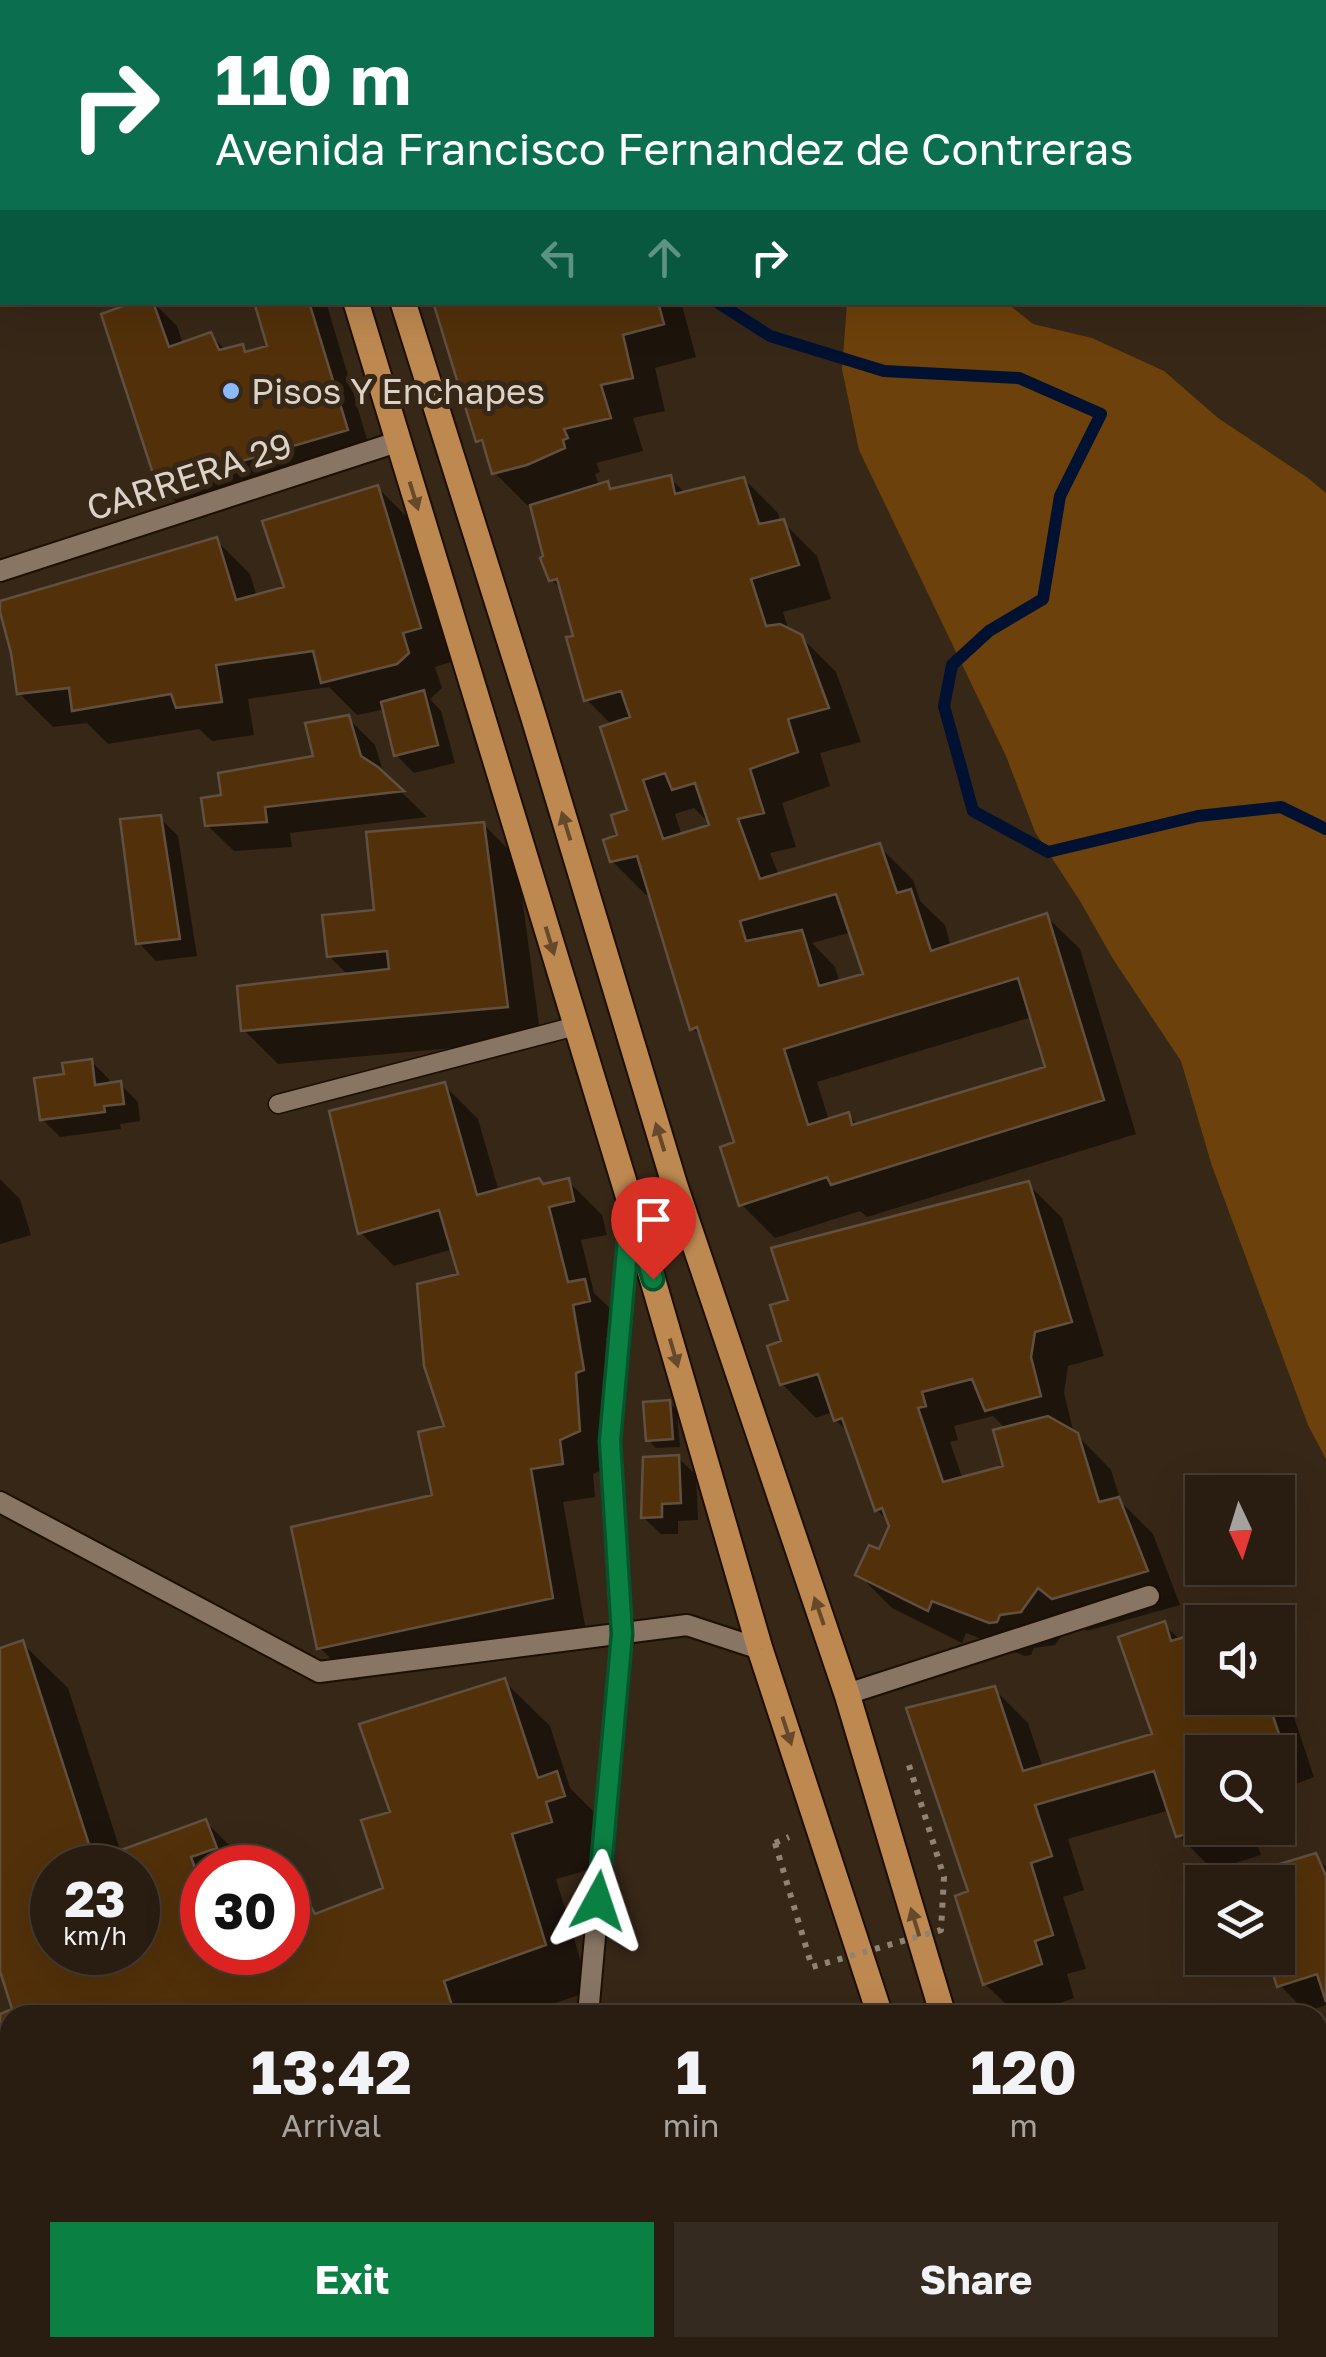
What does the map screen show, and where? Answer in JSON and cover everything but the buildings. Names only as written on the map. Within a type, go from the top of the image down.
[{"type":"main road","points":[[357,305],[631,1205],[760,1649],[877,2005]]},
{"type":"main road","points":[[405,305],[675,1186],[847,1694],[940,2005]]},
{"type":"street","name":"CARRERA 29","points":[[0,571],[398,442]]},
{"type":"street","points":[[589,2005],[622,1634],[610,1441],[631,1205]]},
{"type":"street","points":[[0,1502],[320,1672],[687,1625],[760,1649]]},
{"type":"street","points":[[847,1694],[1149,1596]]},
{"type":"lane","points":[[278,1104],[576,1026]]},
{"type":"path","points":[[774,1844],[812,1966],[940,1930],[944,1877],[908,1762]]},
{"type":"shaded area","points":[[847,305],[1009,305],[1033,324],[1092,338],[1164,371],[1218,418],[1326,493],[1326,1459],[1308,1425],[1212,1166],[1181,1061],[1035,832],[1006,756],[859,450],[842,369]]},
{"type":"waterway","points":[[722,305],[770,336],[884,371],[1019,378],[1101,414],[1060,496],[1043,599],[989,631],[952,665],[944,706],[973,811],[1048,852],[1198,816],[1281,807],[1326,829]]},
{"type":"place","name":"Pisos Y Enchapes","points":[[231,391]]},
{"type":"route","points":[[598,1901],[622,1634],[610,1441],[631,1205],[653,1279]]}]
